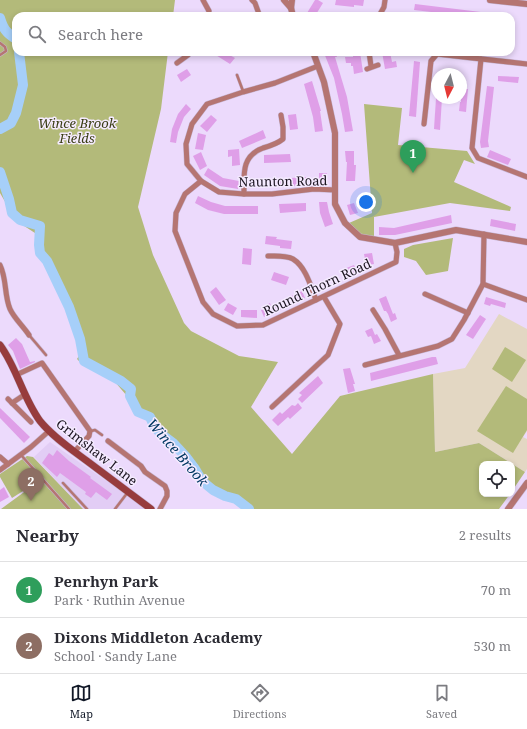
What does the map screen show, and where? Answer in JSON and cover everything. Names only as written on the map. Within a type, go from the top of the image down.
[{"type":"main road","name":"Grimshaw Lane","points":[[1,350],[16,375],[24,395],[34,412],[49,431],[74,452],[151,509]]},
{"type":"street","points":[[203,0],[209,12]]},
{"type":"street","points":[[284,0],[291,8]]},
{"type":"street","points":[[292,0],[292,12]]},
{"type":"street","points":[[381,12],[385,0]]},
{"type":"street","points":[[490,0],[523,3]]},
{"type":"street","points":[[255,1],[258,12]]},
{"type":"street","points":[[177,63],[187,56]]},
{"type":"street","points":[[314,56],[324,82],[335,133],[335,204],[345,224],[360,237],[395,243],[456,230],[527,242]]},
{"type":"street","points":[[369,56],[369,68],[378,65]]},
{"type":"street","points":[[424,124],[431,61],[435,56]]},
{"type":"street","points":[[455,56],[527,64]]},
{"type":"street","points":[[481,59],[472,148],[478,158],[527,177]]},
{"type":"street","name":"Naunton Road","points":[[318,66],[275,83],[207,104],[192,124],[186,144],[187,164],[202,181],[219,192],[272,194],[314,188],[334,190]]},
{"type":"street","points":[[244,194],[244,168],[255,151],[278,142],[282,138],[283,127],[281,115]]},
{"type":"street","name":"Round Thorn Road","points":[[202,181],[185,194],[176,213],[175,231],[204,302],[213,314],[237,326],[263,325],[396,262],[397,252],[395,243]]},
{"type":"street","points":[[365,365],[438,346],[452,339],[483,284],[484,234]]},
{"type":"street","points":[[268,256],[280,256],[293,259],[303,270],[316,300]]},
{"type":"street","points":[[0,265],[4,275],[3,288],[10,309],[29,335]]},
{"type":"street","points":[[483,284],[527,300]]},
{"type":"street","points":[[425,294],[468,313]]},
{"type":"street","points":[[272,406],[328,355],[340,324],[324,297]]},
{"type":"street","points":[[373,310],[399,355]]},
{"type":"street","points":[[16,375],[42,363],[89,429],[89,436],[74,452]]},
{"type":"street","points":[[24,395],[10,401],[31,422]]},
{"type":"street","points":[[0,470],[31,447],[49,431]]},
{"type":"street","points":[[108,441],[116,445],[141,466],[145,472],[165,486],[167,496],[160,509]]},
{"type":"street","points":[[0,457],[8,464]]},
{"type":"street","points":[[508,509],[527,483]]},
{"type":"lane","points":[[0,43],[5,46],[6,50],[0,55]]},
{"type":"lane","points":[[237,75],[243,92]]},
{"type":"lane","points":[[29,335],[46,355]]},
{"type":"lane","points":[[89,429],[95,430],[102,435]]},
{"type":"lane","points":[[21,454],[69,509]]},
{"type":"lane","points":[[63,483],[87,509]]},
{"type":"lane","points":[[115,509],[128,492]]},
{"type":"shaded area","points":[[499,314],[527,329],[527,431],[523,437],[527,439],[527,469],[525,472],[515,466],[515,461],[508,461],[479,443],[435,452],[433,374],[465,368]]},
{"type":"shaded area","points":[[50,442],[147,509],[83,509],[34,457]]},
{"type":"green space","name":"Wince Brook Fields","points":[[0,0],[175,0],[174,12],[12,12],[12,56],[168,56],[161,109],[138,207],[153,255],[184,323],[191,331],[239,356],[278,362],[251,407],[292,454],[340,396],[433,374],[435,452],[479,443],[508,461],[479,461],[479,497],[508,497],[499,509],[245,509],[234,502],[217,497],[204,486],[172,444],[160,435],[152,425],[149,418],[137,413],[127,396],[115,382],[82,364],[77,359],[80,354],[64,302],[54,277],[37,252],[38,235],[12,218],[0,193]]},
{"type":"green space","points":[[364,104],[402,108],[398,145],[467,151],[475,164],[464,160],[454,182],[511,207],[510,211],[450,203],[374,217],[374,238],[361,236],[349,223],[372,213]]},
{"type":"green space","points":[[453,238],[448,271],[426,275],[416,261],[404,257],[404,249],[413,245]]},
{"type":"green space","points":[[505,347],[526,360],[512,382],[492,369]]},
{"type":"green space","points":[[506,386],[527,399],[527,430],[513,453],[477,431]]},
{"type":"green space","points":[[27,456],[33,457],[83,509],[1,509],[31,487],[36,489],[31,486],[12,498],[0,477],[0,474]]},
{"type":"green space","name":"Wince Brook Fields","points":[[515,466],[525,472],[515,487]]},
{"type":"building","points":[[315,0],[323,3],[317,12],[308,12]]},
{"type":"building","points":[[336,0],[364,0],[363,6],[354,5],[354,7],[335,5]]},
{"type":"building","points":[[415,4],[481,12],[431,12],[414,10]]},
{"type":"building","points":[[217,56],[231,56],[235,58],[230,64]]},
{"type":"building","points":[[325,56],[337,57],[335,57],[347,97],[353,131],[345,132],[334,78]]},
{"type":"building","points":[[361,56],[363,72],[354,74],[351,63],[346,63],[345,57]]},
{"type":"building","points":[[383,56],[391,56],[392,62],[396,61],[397,67],[385,69]]},
{"type":"building","points":[[414,61],[420,62],[416,117],[409,116]]},
{"type":"building","points":[[187,69],[191,75],[181,82],[177,75]]},
{"type":"building","points":[[498,76],[519,77],[518,83],[498,81]]},
{"type":"building","points":[[312,81],[321,111],[323,131],[315,132],[313,117],[304,84]]},
{"type":"building","points":[[487,86],[494,87],[488,141],[489,147],[481,148],[480,142]]},
{"type":"building","points":[[186,104],[191,109],[184,117],[178,132],[176,143],[170,142],[172,129],[178,114]]},
{"type":"building","points":[[436,104],[442,104],[440,130],[434,129]]},
{"type":"building","points":[[460,104],[467,104],[466,112],[459,111]]},
{"type":"building","points":[[296,114],[298,129],[290,130],[288,115]]},
{"type":"building","points":[[211,115],[217,120],[207,132],[200,126]]},
{"type":"building","points":[[263,130],[266,138],[242,148],[239,141]]},
{"type":"building","points":[[198,133],[206,135],[203,150],[195,149]]},
{"type":"building","points":[[239,149],[240,165],[232,166],[232,156],[228,157],[228,150]]},
{"type":"building","points":[[490,150],[511,159],[508,165],[487,157]]},
{"type":"building","points":[[345,151],[354,151],[354,165],[356,165],[355,181],[346,181],[347,162]]},
{"type":"building","points":[[201,152],[207,166],[200,170],[193,156]]},
{"type":"building","points":[[290,154],[291,162],[264,163],[264,155]]},
{"type":"building","points":[[208,168],[223,178],[239,181],[238,189],[220,186],[204,175]]},
{"type":"building","points":[[319,173],[327,173],[327,184],[319,184]]},
{"type":"building","points":[[306,177],[307,185],[276,187],[276,179]]},
{"type":"building","points":[[198,196],[225,206],[258,206],[258,214],[224,214],[208,210],[195,203]]},
{"type":"building","points":[[319,202],[327,202],[333,224],[325,227],[320,213]]},
{"type":"building","points":[[306,203],[306,211],[280,213],[279,204]]},
{"type":"building","points":[[354,203],[358,213],[350,215],[347,205]]},
{"type":"building","points":[[451,215],[452,223],[395,235],[379,235],[379,227],[394,228]]},
{"type":"building","points":[[491,219],[516,224],[515,231],[490,226]]},
{"type":"building","points":[[266,236],[292,241],[291,249],[265,244]]},
{"type":"building","points":[[243,248],[252,249],[251,265],[242,264]]},
{"type":"building","points":[[372,253],[374,264],[366,265],[364,254]]},
{"type":"building","points":[[354,265],[357,272],[347,277],[344,269]]},
{"type":"building","points":[[274,272],[289,277],[286,285],[271,280]]},
{"type":"building","points":[[216,287],[226,300],[219,305],[210,292]]},
{"type":"building","points":[[302,291],[305,298],[264,317],[261,310],[266,308],[265,306],[270,303],[271,306]]},
{"type":"building","points":[[386,296],[393,314],[395,313],[397,319],[391,322],[379,299]]},
{"type":"building","points":[[486,297],[506,303],[505,308],[491,304],[490,306],[484,304]]},
{"type":"building","points":[[228,303],[237,308],[233,315],[224,310]]},
{"type":"building","points":[[241,310],[257,310],[257,318],[241,317]]},
{"type":"building","points":[[480,315],[486,319],[473,339],[466,335]]},
{"type":"building","points":[[372,328],[375,335],[377,334],[381,341],[374,344],[371,336],[368,337],[365,331]]},
{"type":"building","points":[[16,338],[22,344],[30,362],[35,361],[20,369],[13,351],[8,345]]},
{"type":"building","points":[[436,357],[438,364],[371,381],[370,373]]},
{"type":"building","points":[[350,368],[355,384],[353,384],[355,391],[348,393],[343,369]]},
{"type":"building","points":[[318,376],[323,383],[302,403],[298,399],[302,395],[299,393]]},
{"type":"building","points":[[298,403],[302,408],[290,419],[288,417],[278,426],[272,420],[280,412],[282,414],[292,405],[295,406]]},
{"type":"building","points":[[0,408],[30,437],[24,443],[0,418]]},
{"type":"building","points":[[57,450],[91,477],[90,478],[112,494],[107,500],[96,492],[91,498],[85,494],[86,492],[60,473],[57,477],[42,463],[49,453],[53,456]]},
{"type":"building","points":[[4,487],[9,497],[0,502],[0,490]]},
{"type":"waterway","name":"Wince Brook","points":[[0,18],[5,30],[12,36]]},
{"type":"waterway","name":"Wince Brook","points":[[0,129],[11,123],[16,113],[23,85],[19,56]]},
{"type":"waterway","name":"Wince Brook","points":[[0,172],[12,213],[20,220],[40,226],[40,253],[47,261],[69,307],[80,339],[84,361],[121,381],[131,389],[130,396],[138,412],[150,417],[154,426],[161,434],[173,443],[186,457],[202,481],[213,490],[225,496],[236,499],[249,509]]},
{"type":"place","name":"Penrhyn Park","points":[[413,173]]},
{"type":"place","name":"Dixons Middleton Academy","points":[[31,501]]}]
